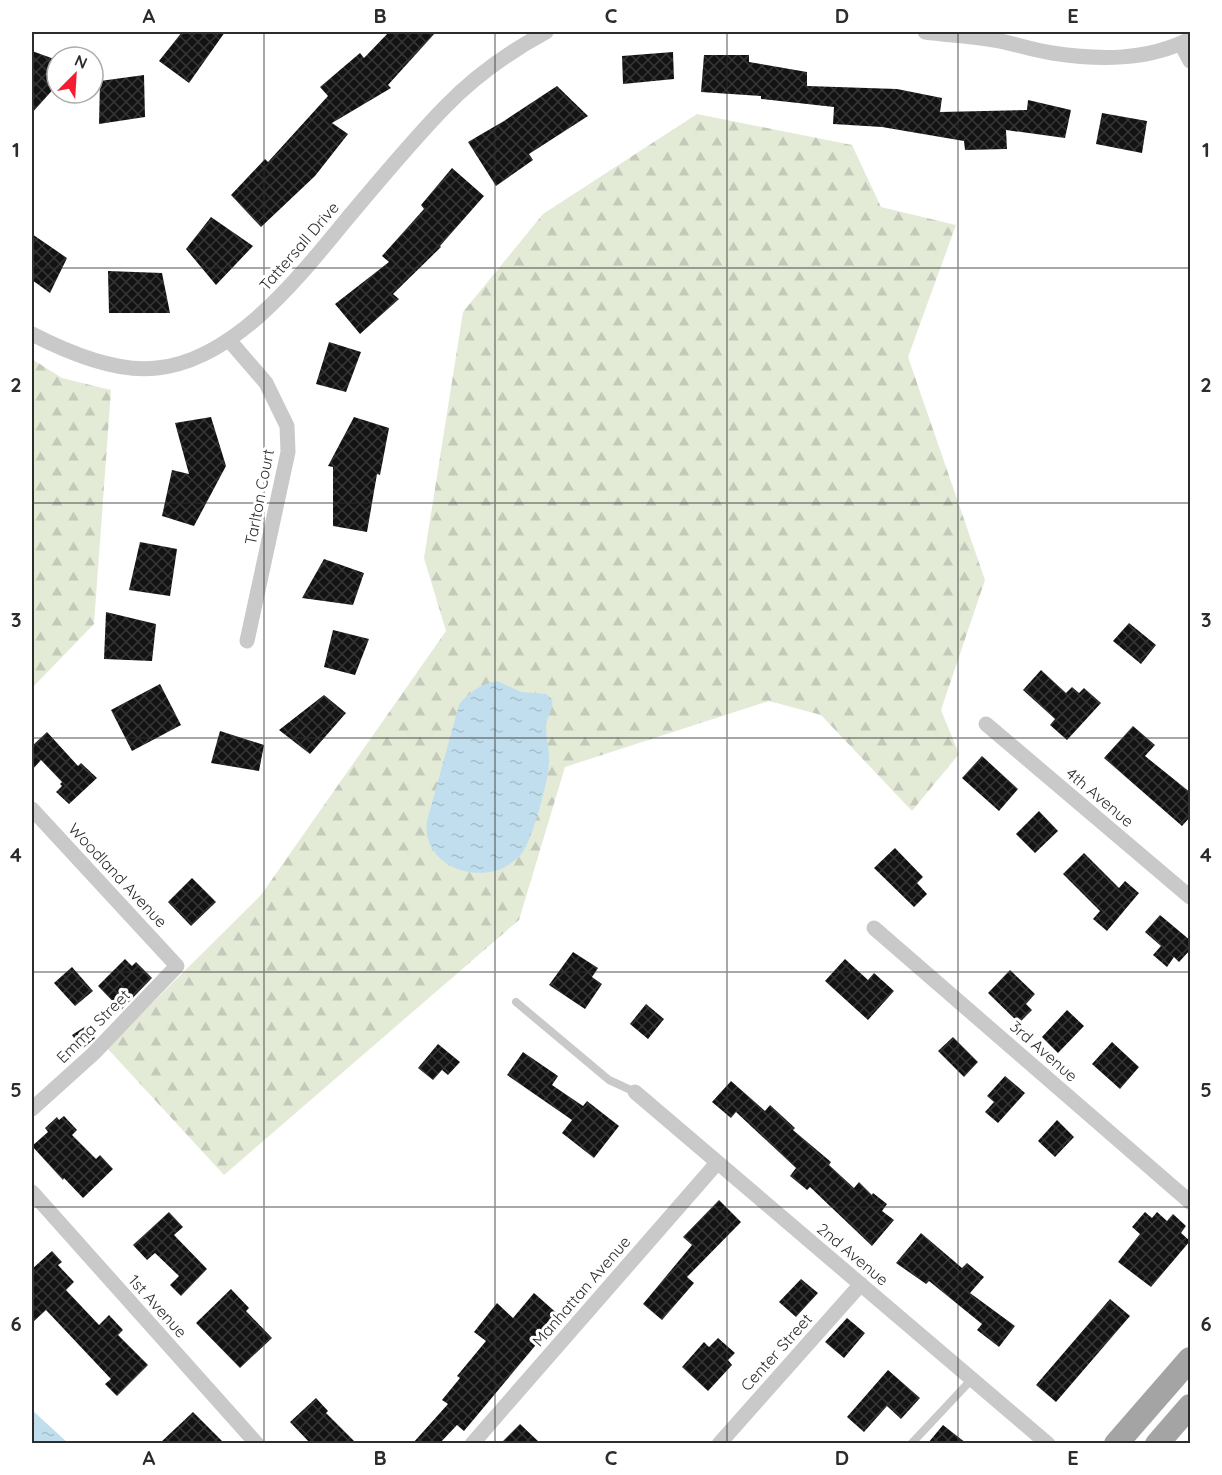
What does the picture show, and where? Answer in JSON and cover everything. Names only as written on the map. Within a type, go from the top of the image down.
[{"type":"main road","points":[[1116,1443],[1191,1359]]},
{"type":"main road","points":[[1157,1443],[1191,1406]]},
{"type":"street","name":"Tattersall Drive","points":[[32,334],[80,355],[123,367],[157,368],[204,355],[229,340],[269,308],[398,159],[460,92],[487,69],[546,32]]},
{"type":"street","points":[[925,32],[994,40],[1051,53],[1121,58],[1148,55],[1186,41],[1191,61]]},
{"type":"street","name":"Tarlton Court","points":[[229,340],[266,383],[287,426],[288,452],[247,641]]},
{"type":"street","name":"4th Avenue","points":[[986,724],[1191,897]]},
{"type":"street","name":"Woodland Avenue","points":[[32,809],[177,966]]},
{"type":"street","name":"3rd Avenue","points":[[874,928],[1191,1202]]},
{"type":"street","name":"Emma Street","points":[[32,1109],[93,1054],[177,966]]},
{"type":"street","name":"2nd Avenue","points":[[635,1092],[1048,1443]]},
{"type":"street","name":"Manhattan Avenue","points":[[472,1443],[717,1163]]},
{"type":"street","name":"1st Avenue","points":[[32,1192],[257,1443]]},
{"type":"street","name":"Center Street","points":[[719,1443],[861,1284]]},
{"type":"lane","points":[[516,1002],[609,1080],[635,1092]]},
{"type":"lane","points":[[911,1443],[972,1379]]},
{"type":"green space","points":[[697,114],[852,145],[881,207],[956,225],[908,357],[985,580],[941,710],[959,754],[912,811],[821,715],[769,701],[565,767],[519,920],[224,1175],[107,1048],[261,895],[446,631],[424,558],[463,312],[543,214]]},
{"type":"green space","points":[[32,359],[62,378],[111,390],[94,624],[32,688]]},
{"type":"water","points":[[497,681],[521,692],[546,694],[552,699],[546,726],[548,770],[536,820],[522,853],[502,868],[488,872],[472,872],[457,869],[434,851],[428,837],[427,821],[459,705],[476,689]]},
{"type":"water","points":[[32,1410],[68,1443],[32,1443]]},
{"type":"building","points":[[182,32],[225,32],[189,83],[159,61]]},
{"type":"building","points":[[389,32],[436,32],[388,85],[391,88],[332,123],[348,134],[315,176],[261,227],[231,195],[265,159],[268,162],[328,96],[320,87],[360,53],[364,58]]},
{"type":"building","points":[[32,51],[45,56],[45,98],[32,113]]},
{"type":"building","points":[[673,52],[674,79],[623,84],[622,56]]},
{"type":"building","points":[[704,55],[749,55],[749,62],[807,72],[807,86],[897,89],[942,98],[940,112],[1027,110],[1028,100],[1071,110],[1065,138],[1006,130],[1007,149],[965,150],[964,141],[882,127],[833,124],[834,107],[761,99],[761,96],[701,92]]},
{"type":"building","points":[[144,75],[145,117],[99,124],[99,105],[105,105],[105,80]]},
{"type":"building","points":[[557,86],[588,116],[529,154],[533,160],[496,186],[468,142]]},
{"type":"building","points":[[1102,113],[1147,121],[1142,153],[1096,144]]},
{"type":"building","points":[[452,168],[484,196],[441,247],[393,294],[399,299],[360,334],[335,304],[389,262],[382,256],[424,209],[421,205]]},
{"type":"building","points":[[211,217],[253,246],[216,285],[186,249]]},
{"type":"building","points":[[32,234],[67,258],[50,293],[32,280]]},
{"type":"building","points":[[108,271],[162,273],[170,313],[109,313]]},
{"type":"building","points":[[329,342],[361,352],[346,392],[316,384]]},
{"type":"building","points":[[211,417],[226,466],[194,526],[162,516],[172,470],[189,474],[175,423]]},
{"type":"building","points":[[354,417],[389,428],[380,475],[377,474],[367,532],[333,526],[333,467],[328,466]]},
{"type":"building","points":[[140,542],[177,549],[170,596],[129,590]]},
{"type":"building","points":[[324,559],[364,573],[353,605],[302,598]]},
{"type":"building","points":[[106,612],[156,624],[152,661],[104,659]]},
{"type":"building","points":[[1129,623],[1156,645],[1141,664],[1113,641]]},
{"type":"building","points":[[333,630],[369,639],[355,675],[324,667]]},
{"type":"building","points":[[1041,670],[1066,693],[1072,687],[1079,693],[1084,688],[1101,703],[1067,740],[1050,725],[1055,719],[1023,690]]},
{"type":"building","points":[[160,684],[181,725],[132,751],[111,710]]},
{"type":"building","points":[[324,695],[346,713],[310,754],[279,730]]},
{"type":"building","points":[[1133,726],[1155,745],[1145,756],[1191,793],[1191,816],[1182,826],[1104,758]]},
{"type":"building","points":[[220,731],[264,745],[259,771],[211,763]]},
{"type":"building","points":[[47,732],[78,766],[81,763],[97,778],[69,804],[56,792],[62,786],[60,784],[62,782],[41,760],[32,770],[32,746]]},
{"type":"building","points":[[982,756],[1018,789],[999,811],[962,778]]},
{"type":"building","points":[[1039,811],[1058,831],[1035,853],[1016,834]]},
{"type":"building","points":[[895,848],[923,877],[917,883],[927,894],[914,907],[874,868]]},
{"type":"building","points":[[1084,853],[1119,888],[1125,881],[1139,893],[1107,931],[1093,919],[1100,911],[1063,874]]},
{"type":"building","points":[[192,878],[216,902],[191,926],[168,902]]},
{"type":"building","points":[[1160,915],[1191,941],[1191,949],[1179,962],[1174,957],[1167,967],[1153,955],[1161,946],[1145,932]]},
{"type":"building","points":[[573,952],[598,968],[592,977],[602,984],[585,1009],[549,985]]},
{"type":"building","points":[[125,959],[132,966],[136,962],[152,978],[121,1010],[98,986]]},
{"type":"building","points":[[845,959],[868,980],[874,973],[894,991],[868,1020],[825,981]]},
{"type":"building","points":[[72,967],[93,991],[75,1006],[54,983]]},
{"type":"building","points":[[1010,970],[1035,994],[1026,1004],[1032,1010],[1019,1023],[988,993]]},
{"type":"building","points":[[646,1004],[664,1019],[648,1039],[630,1024]]},
{"type":"building","points":[[1067,1010],[1084,1026],[1058,1053],[1042,1037]]},
{"type":"building","points":[[86,1026],[95,1038],[82,1049],[72,1035]]},
{"type":"building","points":[[953,1037],[978,1062],[964,1077],[938,1051]]},
{"type":"building","points":[[1112,1042],[1139,1067],[1120,1089],[1092,1064]]},
{"type":"building","points":[[438,1044],[460,1062],[448,1075],[442,1070],[433,1080],[418,1068]]},
{"type":"building","points":[[523,1052],[558,1076],[552,1085],[583,1106],[587,1101],[619,1126],[594,1158],[562,1133],[572,1120],[507,1075]]},
{"type":"building","points":[[1005,1076],[1025,1093],[998,1123],[985,1112],[994,1102],[987,1096]]},
{"type":"building","points":[[731,1081],[765,1111],[770,1105],[795,1128],[793,1130],[831,1162],[829,1165],[854,1188],[859,1182],[872,1195],[873,1193],[887,1204],[882,1211],[894,1220],[872,1246],[810,1187],[807,1190],[790,1176],[796,1168],[736,1112],[731,1118],[712,1102]]},
{"type":"building","points":[[64,1116],[77,1130],[72,1135],[96,1159],[100,1155],[113,1169],[83,1198],[32,1146],[48,1132],[45,1128],[57,1117],[59,1120]]},
{"type":"building","points":[[1057,1120],[1074,1137],[1055,1157],[1038,1141]]},
{"type":"building","points":[[719,1200],[741,1222],[687,1277],[694,1283],[662,1320],[643,1304],[692,1245],[683,1237]]},
{"type":"building","points":[[169,1212],[183,1227],[174,1235],[207,1269],[181,1296],[170,1285],[179,1276],[155,1253],[147,1260],[133,1245]]},
{"type":"building","points":[[1145,1212],[1152,1218],[1157,1212],[1167,1221],[1173,1214],[1186,1226],[1181,1233],[1190,1241],[1151,1287],[1118,1262],[1140,1234],[1132,1227]]},
{"type":"building","points":[[921,1233],[962,1268],[967,1263],[984,1277],[970,1293],[1015,1326],[999,1347],[977,1330],[982,1324],[929,1281],[926,1284],[896,1263]]},
{"type":"building","points":[[52,1251],[62,1262],[58,1265],[74,1282],[66,1290],[99,1325],[109,1315],[123,1330],[118,1335],[148,1365],[117,1396],[105,1384],[111,1379],[46,1310],[32,1323],[32,1269]]},
{"type":"building","points":[[801,1279],[818,1293],[796,1317],[779,1302]]},
{"type":"building","points":[[231,1289],[249,1308],[246,1311],[272,1338],[240,1368],[196,1323]]},
{"type":"building","points":[[534,1293],[560,1316],[464,1431],[457,1425],[440,1443],[413,1443],[448,1404],[442,1400],[460,1378],[457,1376],[486,1341],[474,1332],[497,1303],[513,1318]]},
{"type":"building","points":[[1110,1299],[1130,1316],[1056,1402],[1036,1385]]},
{"type":"building","points":[[847,1318],[865,1333],[844,1358],[825,1342]]},
{"type":"building","points":[[718,1338],[735,1353],[728,1360],[732,1365],[708,1391],[682,1367],[704,1342],[709,1347]]},
{"type":"building","points":[[888,1370],[920,1398],[901,1419],[887,1406],[864,1432],[847,1417]]},
{"type":"building","points":[[316,1398],[328,1411],[326,1413],[356,1443],[310,1443],[290,1422]]},
{"type":"building","points":[[193,1412],[224,1443],[160,1443]]},
{"type":"building","points":[[520,1424],[540,1443],[501,1443]]},
{"type":"building","points":[[943,1425],[966,1443],[928,1443]]}]
